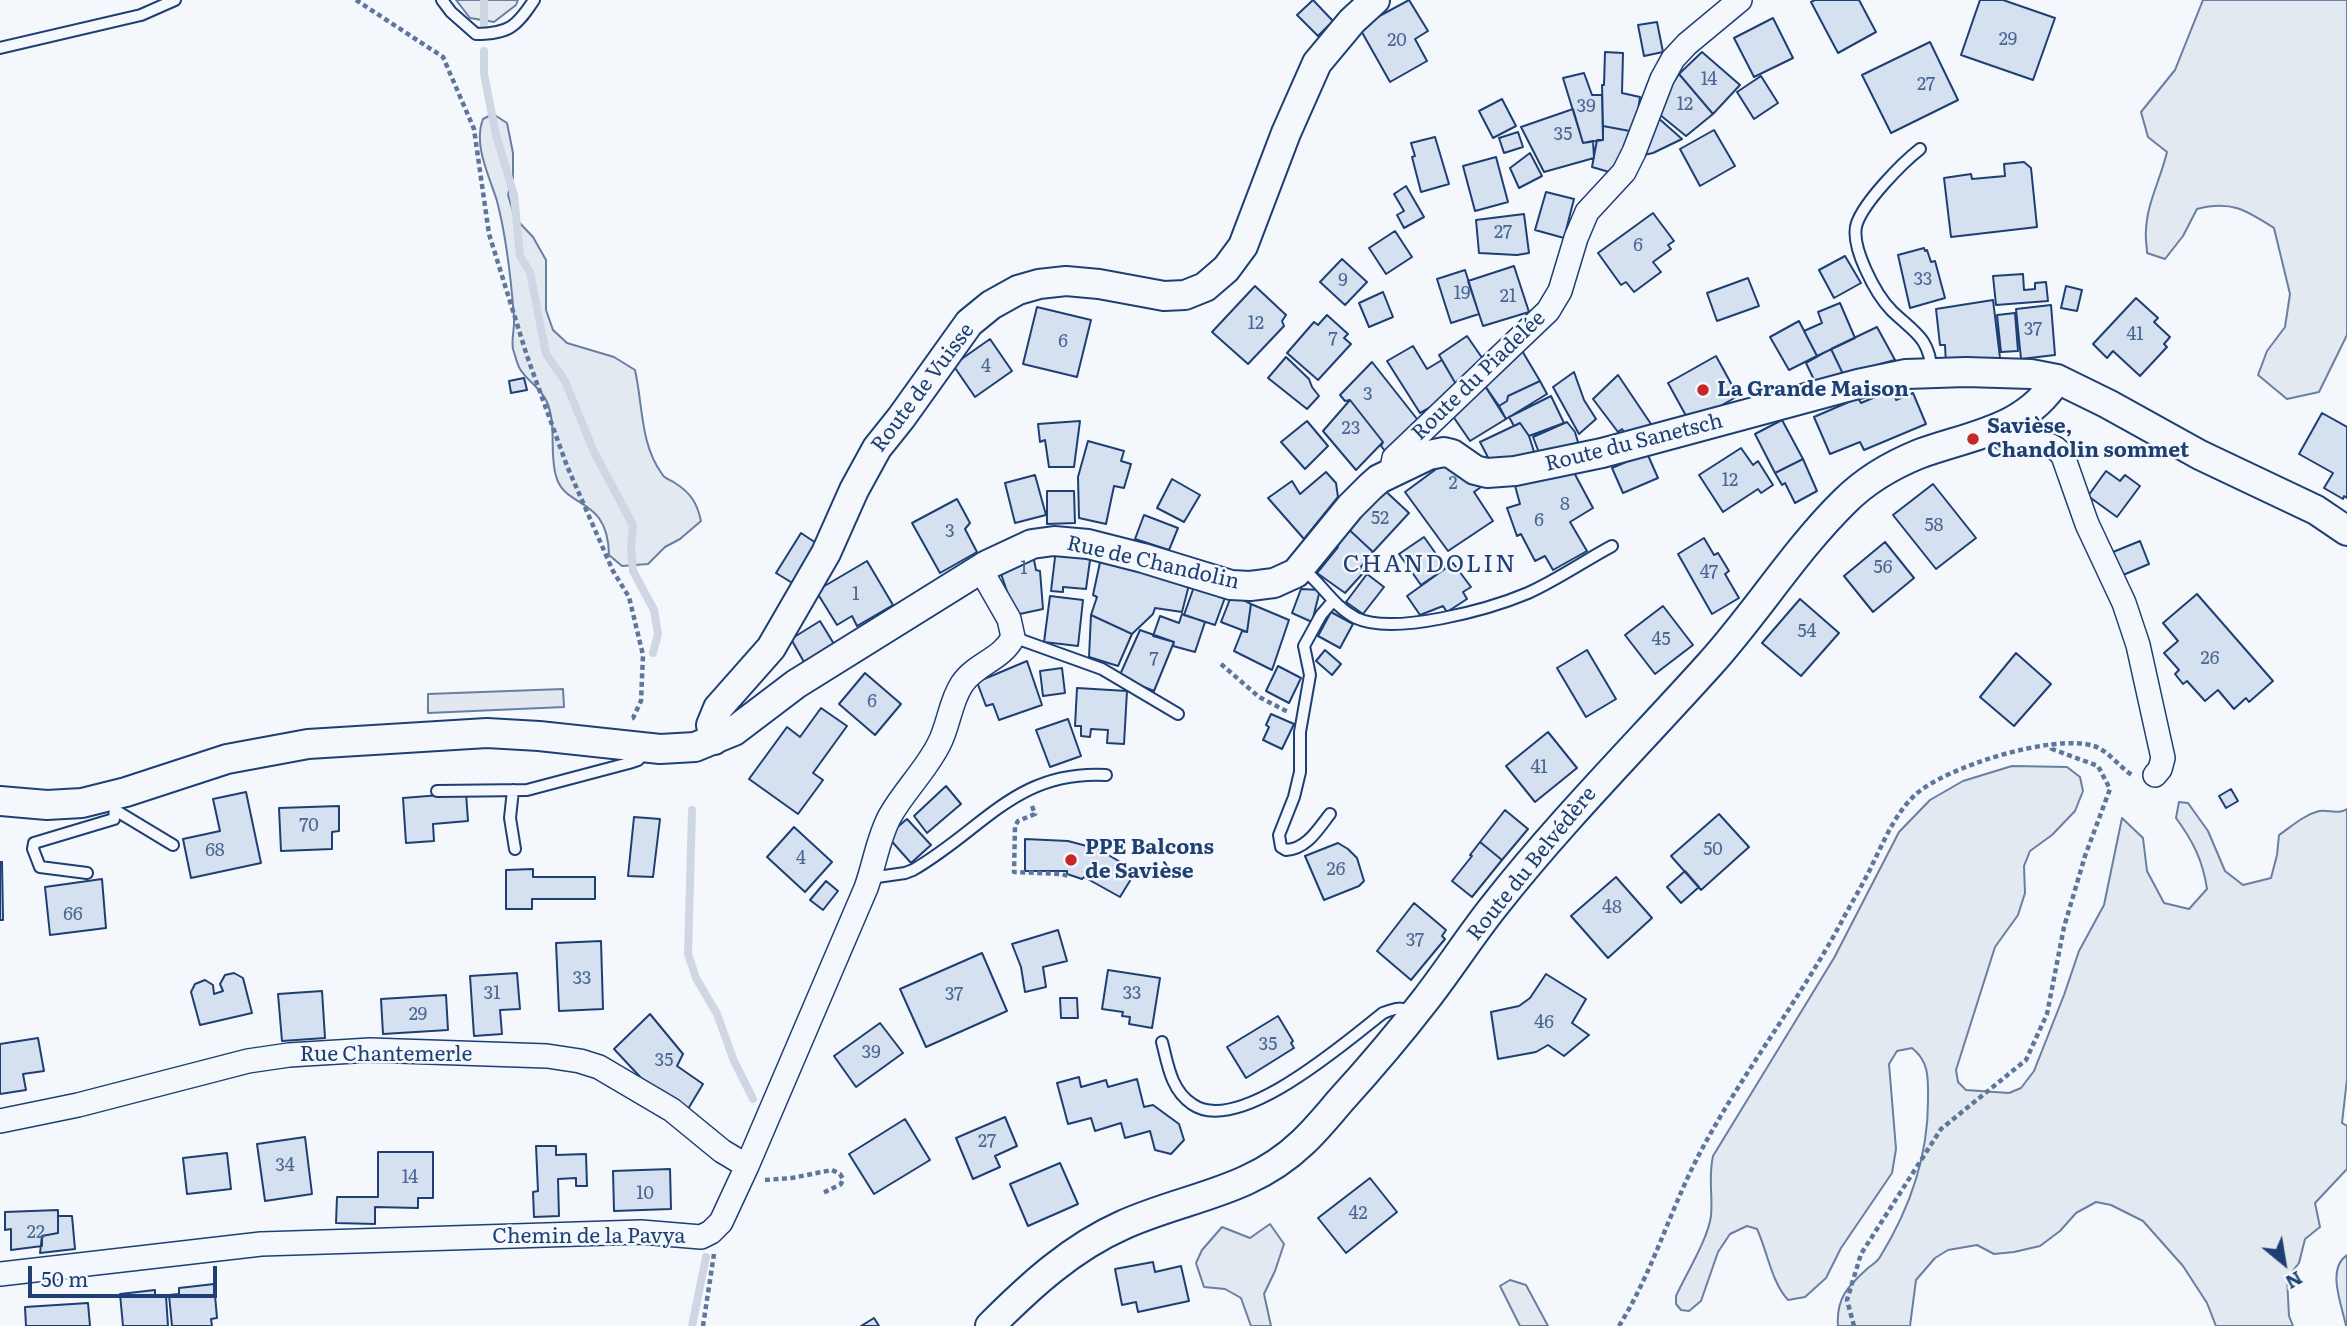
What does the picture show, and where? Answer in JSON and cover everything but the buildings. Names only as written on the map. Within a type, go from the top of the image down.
[{"type":"street","name":"Route de Vuisse","points":[[714,740],[711,724],[715,714],[771,648],[826,553],[877,448],[968,323],[1017,290],[1039,284],[1066,281],[1099,284],[1164,296],[1185,295],[1205,287],[1226,268],[1243,246],[1286,133],[1317,63],[1352,21],[1375,0]]},
{"type":"street","name":"Route du Piadelée","points":[[1391,473],[1394,458],[1548,311],[1560,291],[1587,212],[1624,172],[1657,90],[1673,59],[1740,0]]},
{"type":"street","name":"Route du Sanetsch","points":[[1391,473],[1429,455],[1444,452],[1458,456],[1475,470],[1487,473],[1547,465],[1688,431],[1882,378],[1932,372],[2031,374],[2057,379],[2108,404],[2200,455],[2316,510],[2347,531]]},
{"type":"street","name":"Route du Belvédère","points":[[990,1326],[1040,1279],[1089,1242],[1129,1222],[1229,1189],[1289,1154],[1328,1115],[1414,1014],[1482,921],[1548,841],[1711,663],[1843,503],[1875,476],[1902,462],[2025,415],[2044,398],[2057,379]]},
{"type":"street","points":[[1994,429],[1997,435],[2009,443],[2045,442],[2057,447],[2063,456],[2087,524],[2124,603],[2138,645],[2163,758],[2155,775]]},
{"type":"street","name":"Rue de Chandolin","points":[[0,801],[31,805],[116,802],[227,759],[308,744],[451,734],[509,733],[648,748],[684,749],[714,740],[748,722],[796,684],[1021,548],[1043,542],[1063,541],[1118,550],[1231,585],[1274,583],[1290,578],[1301,568],[1350,507],[1370,486],[1391,473]]},
{"type":"street","points":[[981,570],[1009,619],[1013,637]]},
{"type":"street","name":"Chemin de la Pavya","points":[[0,1273],[261,1244],[641,1233],[701,1237],[711,1232],[725,1214],[745,1172],[870,878],[882,832],[938,747],[961,686],[970,674],[1007,648],[1013,637]]},
{"type":"street","name":"Rue Chantemerle","points":[[0,1121],[78,1105],[240,1063],[289,1055],[370,1050],[547,1056],[580,1061],[613,1075],[672,1110],[745,1172]]},
{"type":"lane","points":[[0,48],[141,15],[175,0]]},
{"type":"lane","points":[[442,0],[451,12],[476,34],[493,34],[518,24],[534,0]]},
{"type":"lane","points":[[1920,149],[1902,163],[1878,193],[1857,222],[1854,238],[1882,300],[1923,340],[1931,356],[1932,372]]},
{"type":"lane","points":[[1301,568],[1320,583],[1333,601],[1359,619],[1395,624],[1491,606],[1528,592],[1612,546]]},
{"type":"lane","points":[[1330,814],[1301,846],[1293,849],[1281,847],[1279,835],[1298,784],[1303,719],[1310,675],[1304,646],[1307,637],[1333,601]]},
{"type":"lane","points":[[1013,637],[1102,669],[1178,715]]},
{"type":"lane","points":[[437,791],[527,790],[638,760],[648,748]]},
{"type":"lane","points":[[870,878],[914,870],[970,832],[1021,791],[1056,778],[1106,775]]},
{"type":"lane","points":[[513,790],[510,818],[515,849]]},
{"type":"lane","points":[[116,802],[173,845]]},
{"type":"lane","points":[[87,873],[40,867],[33,849],[34,843],[114,819],[116,802]]},
{"type":"lane","points":[[1162,1042],[1171,1078],[1192,1105],[1208,1111],[1234,1109],[1254,1103],[1309,1069],[1383,1013],[1396,1007],[1414,1014]]},
{"type":"path","points":[[356,0],[443,57],[474,129],[489,234],[527,356],[566,466],[613,571],[629,597],[643,656],[641,701],[633,718],[624,720]]},
{"type":"path","points":[[1221,664],[1269,703],[1303,719]]},
{"type":"path","points":[[1619,1326],[1648,1273],[1684,1186],[1710,1135],[1808,979],[1843,919],[1896,817],[1915,794],[1936,781],[1996,757],[2053,744],[2081,743],[2097,747],[2136,778],[2142,780],[2155,775]]},
{"type":"path","points":[[1854,1326],[1847,1300],[1861,1254],[1941,1129],[2026,1060],[2047,1014],[2064,927],[2085,856],[2110,789],[2098,766],[2052,749],[2053,744]]},
{"type":"path","points":[[1021,791],[1035,814],[1018,821],[1015,826],[1014,872],[1062,874],[1070,877]]},
{"type":"path","points":[[745,1172],[761,1180],[792,1178],[825,1170],[841,1174],[841,1184],[821,1194]]},
{"type":"path","points":[[703,1326],[715,1245],[711,1232]]},
{"type":"shaded area","points":[[456,0],[518,0],[516,5],[494,22],[470,18]]},
{"type":"shaded area","points":[[2203,0],[2347,0],[2347,335],[2319,392],[2287,399],[2258,375],[2267,351],[2285,327],[2290,294],[2274,228],[2238,208],[2209,206],[2197,209],[2183,236],[2165,259],[2147,253],[2147,220],[2167,152],[2148,137],[2141,112],[2175,70]]},
{"type":"shaded area","points":[[493,114],[507,123],[513,153],[513,178],[508,195],[515,218],[533,237],[546,260],[546,310],[553,330],[567,343],[614,357],[635,370],[646,437],[655,462],[664,477],[681,487],[698,509],[701,521],[680,539],[665,547],[648,564],[622,566],[609,555],[602,522],[561,487],[556,476],[552,420],[547,402],[520,369],[513,349],[514,317],[506,244],[497,201],[483,160],[480,139],[483,119]]},
{"type":"shaded area","points":[[563,689],[564,707],[428,713],[428,694]]},
{"type":"shaded area","points":[[2012,766],[2067,767],[2080,777],[2083,791],[2075,811],[2052,835],[2030,851],[2024,866],[2025,893],[2018,915],[1995,947],[1956,1070],[1958,1082],[1966,1090],[2009,1093],[2021,1088],[2034,1071],[2079,951],[2104,905],[2122,818],[2143,838],[2147,871],[2164,903],[2189,909],[2207,889],[2196,852],[2176,818],[2179,802],[2188,803],[2208,831],[2225,871],[2243,885],[2271,878],[2279,835],[2298,821],[2314,813],[2340,812],[2347,809],[2347,1079],[2342,1123],[2347,1126],[2347,1169],[2315,1203],[2320,1227],[2305,1239],[2299,1263],[2287,1278],[2289,1316],[2293,1326],[2216,1326],[2207,1303],[2183,1266],[2143,1221],[2111,1205],[2096,1202],[2076,1213],[2060,1231],[2040,1246],[1994,1254],[1977,1245],[1948,1250],[1935,1258],[1916,1280],[1910,1326],[1838,1326],[1841,1300],[1855,1281],[1878,1260],[1900,1221],[1915,1182],[1925,1142],[1928,1079],[1922,1059],[1912,1048],[1897,1051],[1889,1064],[1896,1149],[1892,1173],[1841,1248],[1826,1278],[1805,1297],[1788,1300],[1774,1276],[1757,1229],[1747,1226],[1730,1234],[1718,1252],[1701,1301],[1689,1311],[1681,1310],[1676,1304],[1676,1296],[1701,1246],[1711,1216],[1713,1156],[1834,958],[1899,832],[1930,800],[1963,781]]},
{"type":"shaded area","points":[[1270,1224],[1284,1244],[1264,1294],[1271,1326],[1251,1326],[1241,1298],[1225,1289],[1204,1287],[1196,1263],[1202,1250],[1222,1227],[1250,1238]]},
{"type":"shaded area","points":[[2347,1255],[2346,1326],[2336,1278],[2337,1269]]},
{"type":"shaded area","points":[[1510,1280],[1526,1285],[1548,1326],[1520,1326],[1500,1286]]},
{"type":"waterway","points":[[484,0],[484,26]]},
{"type":"waterway","points":[[484,51],[484,74],[496,135],[514,195],[520,256],[530,272],[546,354],[565,381],[594,452],[633,525],[633,571],[654,610],[658,634],[653,653]]},
{"type":"waterway","points":[[692,810],[688,954],[696,978],[717,1014],[734,1061],[753,1099]]},
{"type":"waterway","points":[[692,1326],[706,1257]]},
{"type":"place","name":"La Grande Maison","points":[[1703,390]]},
{"type":"place","name":"Savièse, Chandolin sommet","points":[[1973,439]]},
{"type":"place","name":"PPE Balcons de Savièse","points":[[1071,860]]},
{"type":"district","name":"CHANDOLIN","points":[[1430,565]]}]
